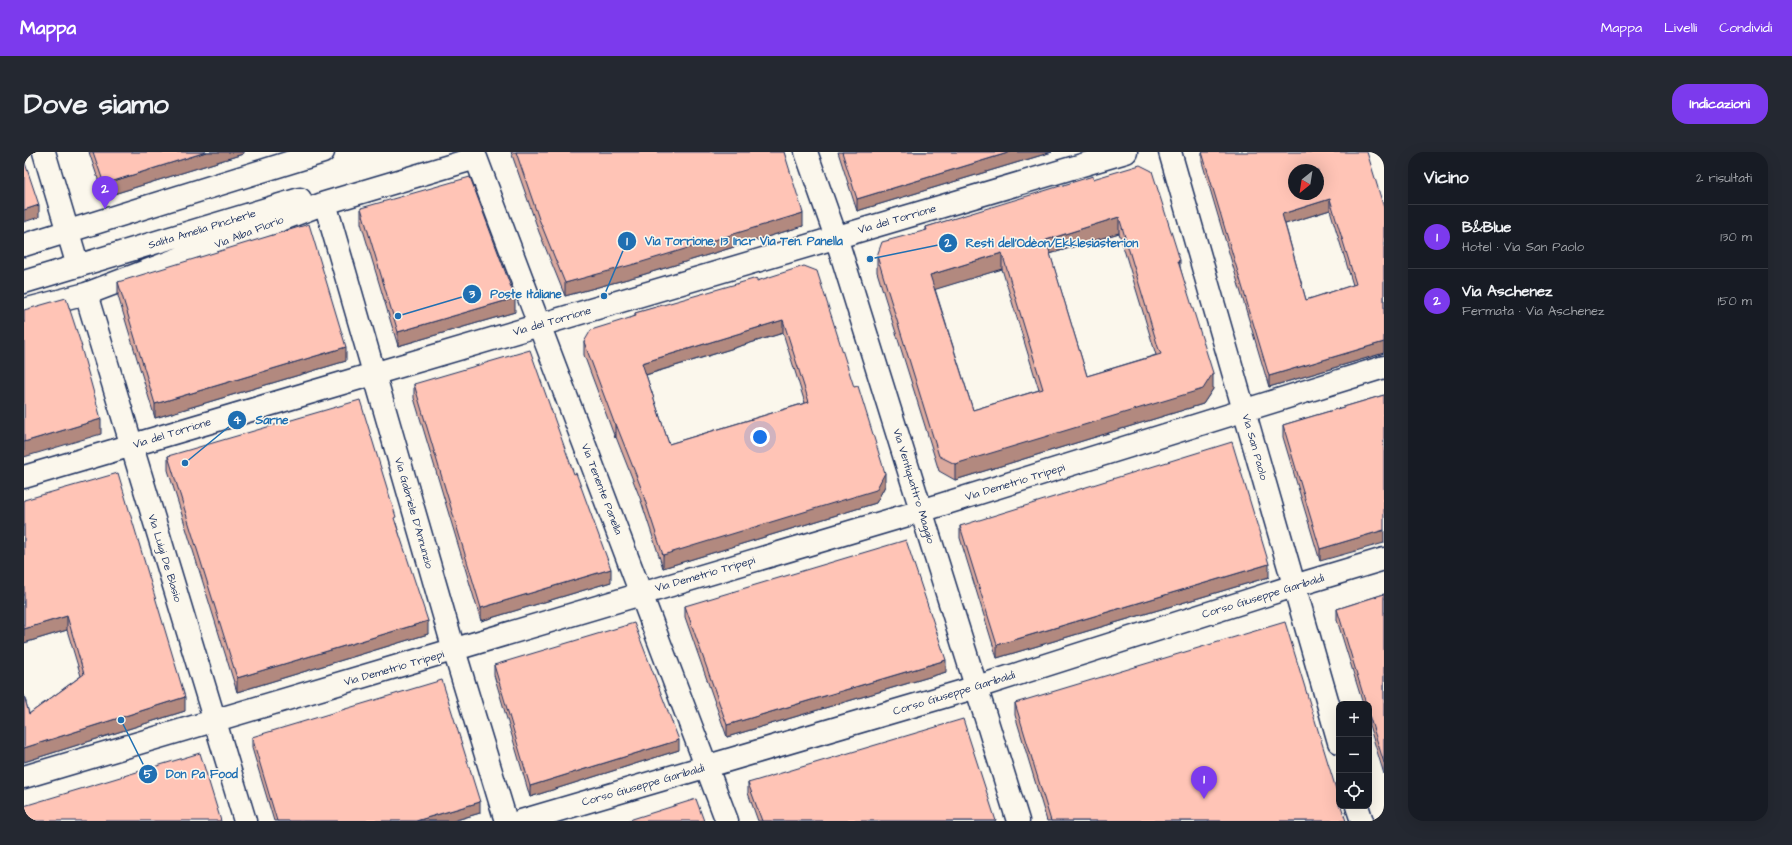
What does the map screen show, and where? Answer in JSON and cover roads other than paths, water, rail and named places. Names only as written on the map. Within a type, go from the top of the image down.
[{"type":"street","points":[[44,152],[78,266]]},
{"type":"street","points":[[24,244],[67,232],[281,158],[323,152]]},
{"type":"street","name":"Via Ventiquattro Maggio","points":[[806,152],[836,237],[1018,821]]},
{"type":"street","name":"Via del Torrione","points":[[24,477],[1126,152]]},
{"type":"street","name":"Via San Paolo","points":[[1170,152],[1338,737]]},
{"type":"street","name":"Via Alba Florio","points":[[24,310],[86,294],[325,204],[476,158]]},
{"type":"street","name":"Via Tenente Panella","points":[[476,158],[728,821]]},
{"type":"street","name":"Salita Amelia Pincherle","points":[[24,282],[309,196],[325,204]]},
{"type":"street","name":"Via Gabriele D'Annunzio","points":[[325,204],[454,650],[506,821]]},
{"type":"street","name":"Via Luigi De Blasio","points":[[86,294],[245,821]]},
{"type":"street","name":"Via Demetrio Tripepi","points":[[24,777],[921,511],[1384,367]]},
{"type":"street","name":"Corso Giuseppe Garibaldi","points":[[521,821],[977,687],[1294,586],[1384,559]]},
{"type":"street","points":[[1358,809],[1362,821]]},
{"type":"place","name":"Via Aschenez","points":[[105,209]]},
{"type":"place","name":"Resti dell'Odèon/Ekklesiasterion","points":[[870,259]]},
{"type":"place","name":"Via Torrione, 13 Incr Via Ten. Panella","points":[[604,296]]},
{"type":"place","name":"Poste Italiane","points":[[398,316]]},
{"type":"place","name":"Sarne","points":[[185,463]]},
{"type":"place","name":"Don Pa Food","points":[[121,720]]},
{"type":"place","name":"B&Blue","points":[[1204,799]]}]
